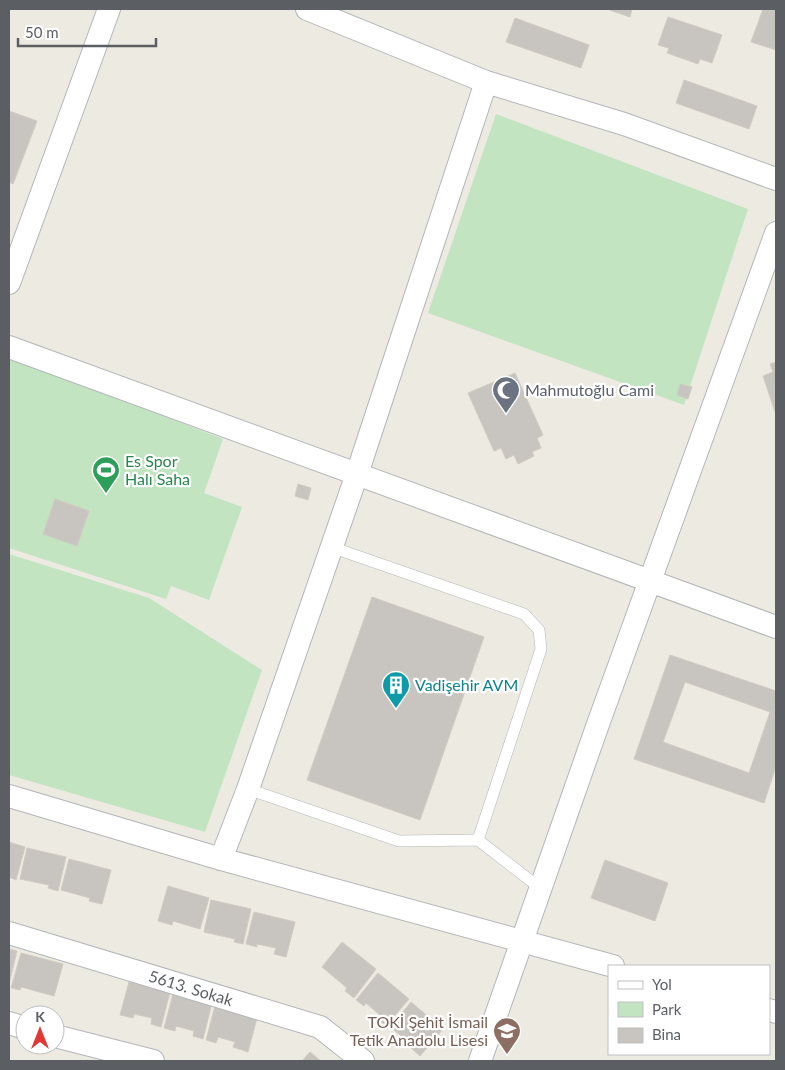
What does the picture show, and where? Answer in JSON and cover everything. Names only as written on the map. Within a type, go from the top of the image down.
[{"type":"street","points":[[9,283],[109,9]]},
{"type":"street","points":[[307,9],[486,82],[624,124],[776,179]]},
{"type":"street","points":[[221,859],[248,789],[357,474],[486,82]]},
{"type":"street","points":[[480,1061],[597,727],[776,233]]},
{"type":"street","points":[[9,346],[776,627]]},
{"type":"street","points":[[9,796],[221,859],[609,965]]},
{"type":"street","name":"5613. Sokak","points":[[9,934],[320,1027],[363,1061]]},
{"type":"street","points":[[65,1039],[152,1061]]},
{"type":"lane","points":[[331,547],[524,614],[539,630],[541,649],[478,840]]},
{"type":"lane","points":[[248,789],[399,841],[478,840],[540,888]]},
{"type":"green space","points":[[496,114],[748,209],[684,405],[428,313]]},
{"type":"green space","name":"Es Spor Halı Saha","points":[[9,356],[223,439],[204,493],[242,507],[209,600],[171,586],[166,599],[9,548]]},
{"type":"green space","points":[[9,554],[149,598],[262,670],[205,832],[9,775]]},
{"type":"building","points":[[607,9],[632,9],[630,17]]},
{"type":"building","points":[[763,9],[776,9],[776,50],[751,42]]},
{"type":"building","points":[[668,17],[722,35],[712,63],[700,59],[698,64],[667,53],[669,48],[658,45]]},
{"type":"building","points":[[515,18],[589,45],[581,68],[506,42]]},
{"type":"building","points":[[684,80],[757,106],[749,129],[676,103]]},
{"type":"building","points":[[9,111],[37,121],[13,184],[9,182]]},
{"type":"building","points":[[776,362],[776,415],[763,376],[773,372],[770,364]]},
{"type":"building","name":"Mahmutoğlu Cami","points":[[515,373],[543,435],[537,438],[541,448],[532,452],[534,456],[518,464],[514,455],[506,459],[501,448],[494,451],[468,393]]},
{"type":"building","points":[[680,384],[692,387],[688,399],[677,395]]},
{"type":"building","points":[[298,484],[311,488],[308,500],[295,496]]},
{"type":"building","points":[[55,499],[89,511],[77,546],[43,534]]},
{"type":"building","name":"Vadişehir AVM","points":[[372,597],[484,637],[420,820],[307,780]]},
{"type":"building","points":[[670,655],[776,691],[776,766],[764,803],[634,759]],"holes":[[[685,682],[770,712],[749,773],[663,742]]]},
{"type":"building","points":[[9,842],[25,847],[16,880],[9,877]]},
{"type":"building","points":[[27,848],[66,857],[58,891],[48,888],[49,885],[20,879]]},
{"type":"building","points":[[69,859],[111,870],[102,904],[89,901],[90,898],[61,890]]},
{"type":"building","points":[[605,860],[668,883],[655,921],[591,898]]},
{"type":"building","points":[[168,886],[209,898],[200,929],[173,921],[172,925],[158,921]]},
{"type":"building","points":[[211,900],[251,909],[243,944],[234,942],[235,939],[204,932]]},
{"type":"building","points":[[254,912],[295,922],[286,957],[274,954],[276,948],[257,944],[257,947],[246,944]]},
{"type":"building","points":[[342,942],[376,969],[354,998],[345,991],[347,988],[322,967]]},
{"type":"building","points":[[9,949],[17,951],[9,984]]},
{"type":"building","points":[[21,953],[63,964],[54,996],[21,987],[20,990],[11,988]]},
{"type":"building","points":[[378,973],[409,999],[386,1026],[378,1019],[381,1016],[366,1003],[364,1006],[356,1000]]},
{"type":"building","points":[[129,982],[170,992],[161,1027],[151,1024],[152,1018],[134,1014],[133,1018],[120,1015]]},
{"type":"building","points":[[173,994],[212,1003],[203,1039],[193,1036],[194,1031],[176,1026],[175,1031],[164,1028]]},
{"type":"building","points":[[411,1002],[443,1029],[420,1056],[411,1048],[413,1045],[390,1027]]},
{"type":"building","points":[[215,1006],[257,1018],[248,1052],[233,1047],[235,1042],[218,1037],[216,1043],[206,1040]]},
{"type":"building","points":[[310,1052],[321,1061],[302,1061]]},
{"type":"place","name":"Mahmutoğlu Cami","points":[[506,414]]},
{"type":"place","name":"Es Spor Halı Saha","points":[[106,494]]},
{"type":"place","name":"Vadişehir AVM","points":[[396,709]]},
{"type":"place","name":"TOKİ Şehit İsmail Tetik Anadolu Lisesi","points":[[507,1055]]}]
